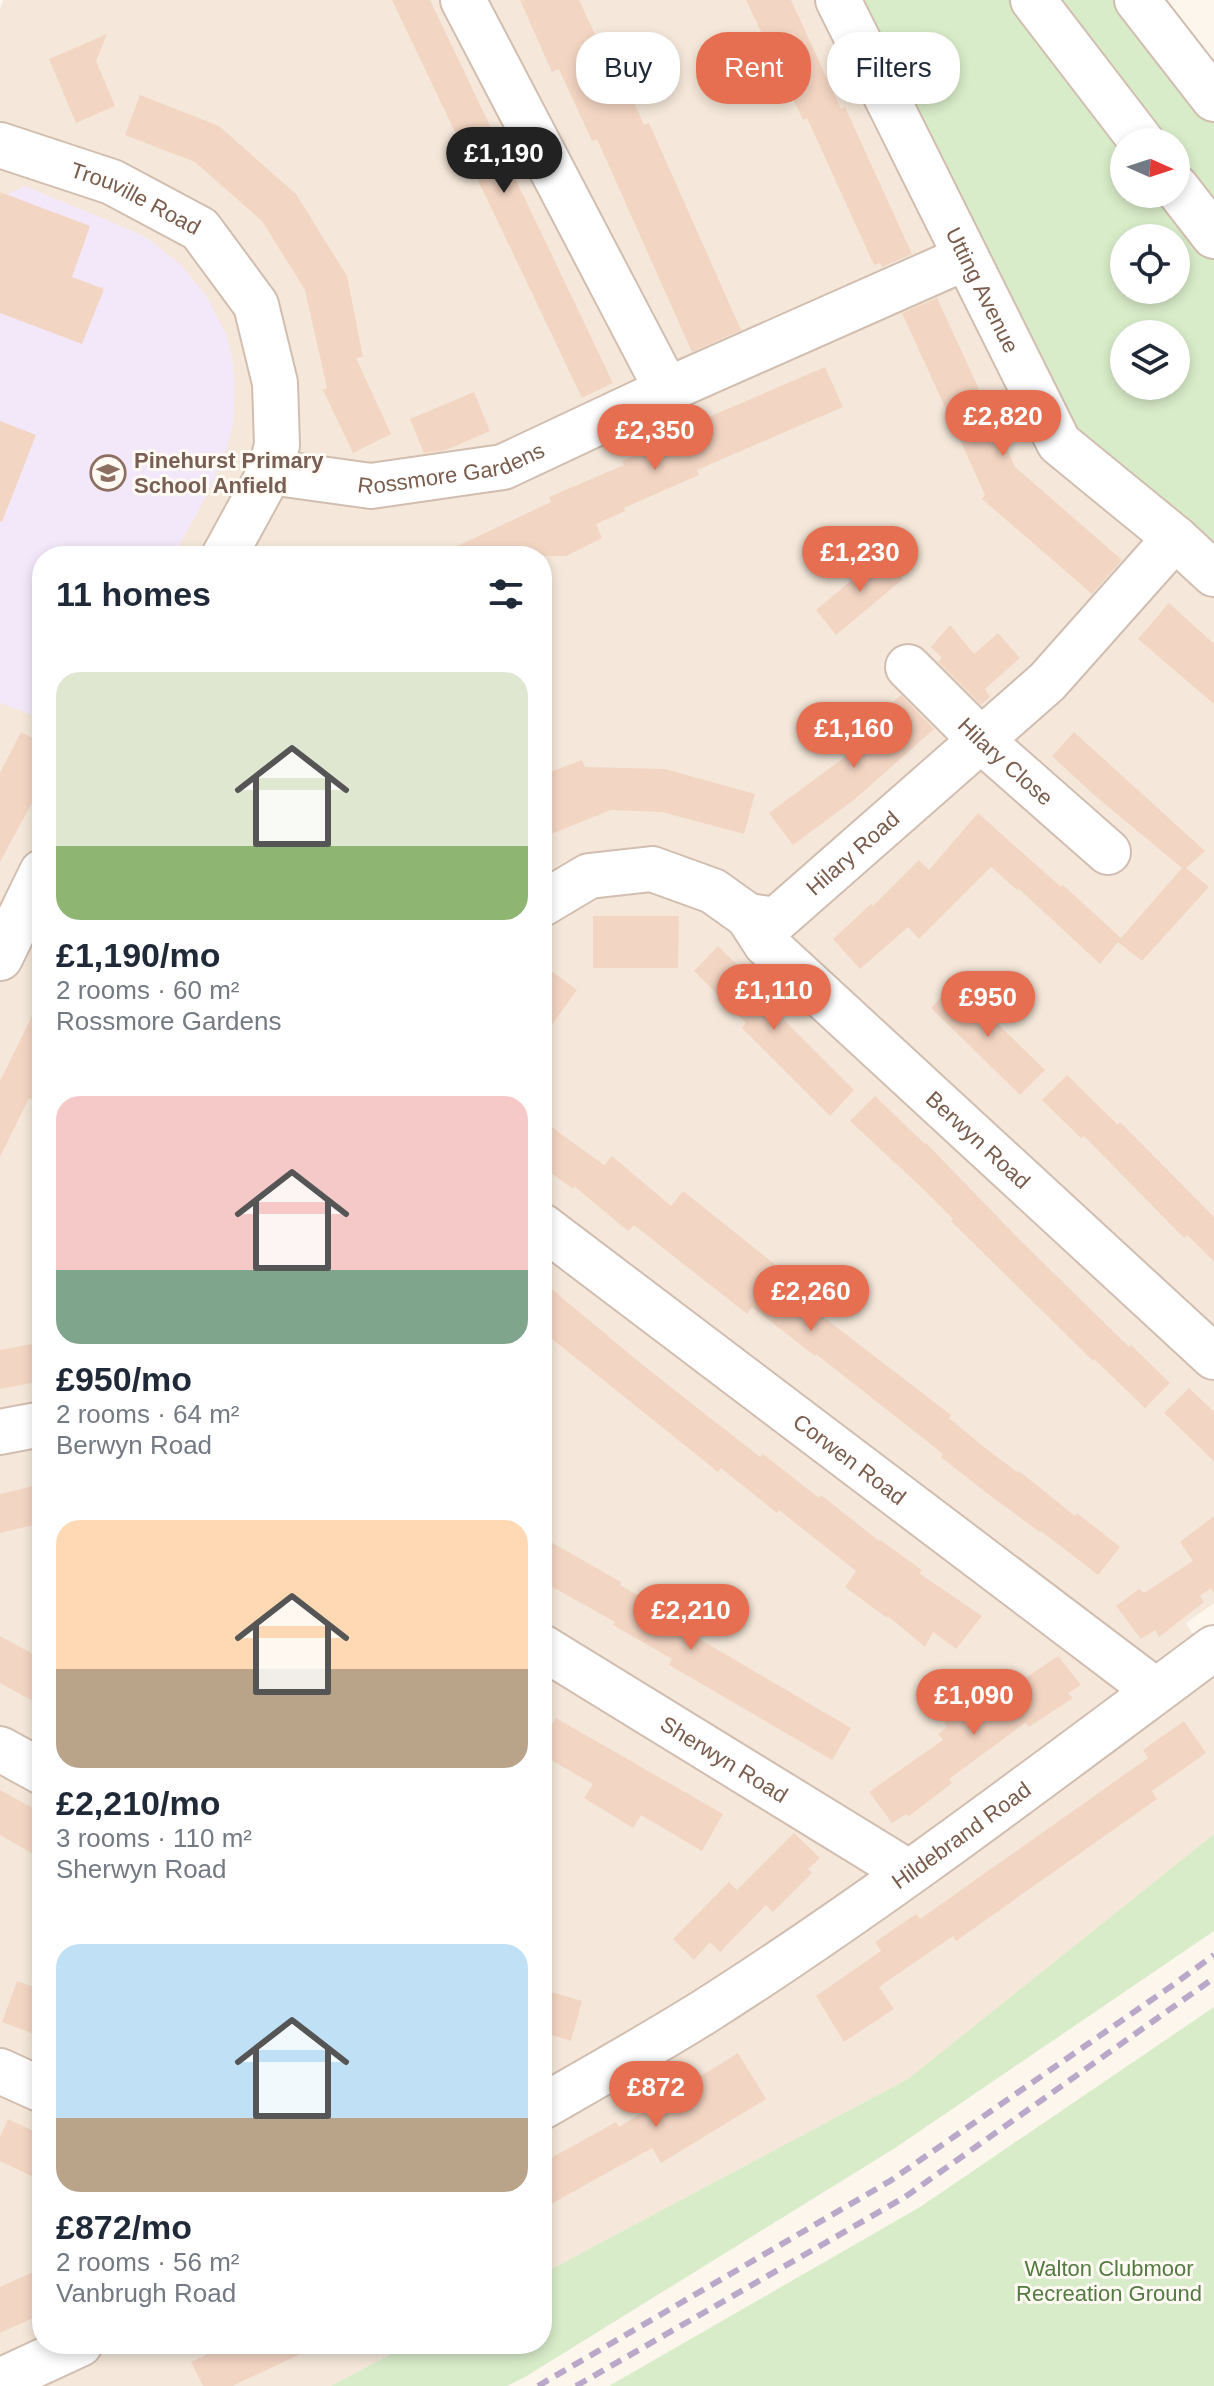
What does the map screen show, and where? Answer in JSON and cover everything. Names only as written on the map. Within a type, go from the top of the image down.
[{"type":"street","points":[[463,0],[667,390]]},
{"type":"street","name":"Utting Avenue","points":[[838,0],[1059,443],[1214,574]]},
{"type":"street","points":[[1033,0],[1131,128]]},
{"type":"street","points":[[1137,0],[1214,99]]},
{"type":"street","name":"Trouville Road","points":[[0,145],[112,182],[200,229],[256,305],[275,383],[277,445],[270,472],[229,546]]},
{"type":"street","points":[[1190,205],[1214,236]]},
{"type":"street","name":"Rossmore Gardens","points":[[270,472],[371,486],[503,467],[667,390],[965,258]]},
{"type":"street","name":"Hilary Road","points":[[748,916],[776,920],[982,741],[1047,682],[1175,538]]},
{"type":"street","name":"Hilary Close","points":[[908,667],[982,741],[1108,852]]},
{"type":"street","points":[[552,898],[589,876],[652,869],[713,891],[748,916]]},
{"type":"street","points":[[0,958],[32,892]]},
{"type":"street","name":"Berwyn Road","points":[[748,916],[766,944],[1214,1357]]},
{"type":"street","name":"Corwen Road","points":[[552,1234],[1156,1691]]},
{"type":"street","points":[[0,1432],[32,1426]]},
{"type":"street","name":"Hildebrand Road","points":[[552,2101],[701,2014],[908,1872],[1214,1648]]},
{"type":"street","name":"Sherwyn Road","points":[[552,1653],[908,1872]]},
{"type":"street","points":[[0,1749],[32,1767]]},
{"type":"street","points":[[0,2071],[32,2085]]},
{"type":"street","points":[[0,2381],[58,2354]]},
{"type":"shaded area","points":[[3,0],[838,0],[859,32],[827,32],[827,104],[906,104],[1214,574],[1214,1603],[1186,1623],[1214,1669],[1214,1834],[908,2079],[552,2269],[552,546],[32,546],[32,2354],[391,2354],[331,2386],[0,2386],[0,9]]},
{"type":"shaded area","name":"Pinehurst Primary School Anfield","points":[[25,186],[150,240],[182,266],[207,297],[226,334],[235,383],[233,425],[226,451],[207,495],[179,546],[32,546],[32,714],[0,703],[0,198]]},
{"type":"green space","points":[[838,0],[1137,0],[1214,99],[1214,574],[1059,443],[890,104],[960,104],[960,32],[854,32]]},
{"type":"green space","points":[[1214,1834],[1214,1931],[895,2148],[507,2386],[331,2386],[391,2354],[552,2354],[552,2269],[908,2079]]},
{"type":"green space","name":"Walton Clubmoor Recreation Ground","points":[[1214,2007],[1214,2386],[609,2386],[920,2207]]},
{"type":"building","points":[[392,0],[430,0],[613,383],[582,398]]},
{"type":"building","points":[[520,0],[579,0],[594,32],[576,32],[576,104],[635,104],[644,125],[649,123],[741,330],[692,352],[597,139],[592,141],[559,69],[552,72]]},
{"type":"building","points":[[746,0],[791,0],[806,32],[761,32]]},
{"type":"building","points":[[107,34],[96,61],[115,106],[76,123],[49,59]]},
{"type":"building","points":[[811,44],[827,78],[827,104],[839,104],[841,109],[845,107],[912,254],[882,267],[880,263],[874,265],[807,118],[803,120],[795,104],[811,104]]},
{"type":"building","points":[[140,95],[219,126],[296,194],[347,276],[363,357],[356,358],[391,434],[353,453],[323,390],[327,388],[305,290],[262,221],[195,162],[125,135]]},
{"type":"building","points":[[0,192],[90,226],[72,277],[104,289],[82,344],[0,313]]},
{"type":"building","points":[[937,298],[1015,467],[1122,560],[1092,594],[982,499],[985,495],[902,313]]},
{"type":"building","points":[[825,367],[843,407],[697,470],[699,475],[624,508],[625,511],[596,524],[602,538],[566,556],[552,556],[552,546],[457,546],[551,502],[549,497],[624,465],[622,461],[692,430],[690,425]]},
{"type":"building","points":[[474,392],[490,431],[446,450],[424,453],[410,419]]},
{"type":"building","points":[[0,421],[36,435],[2,522],[0,521]]},
{"type":"building","points":[[883,554],[903,579],[836,635],[816,610]]},
{"type":"building","points":[[1169,603],[1214,644],[1214,704],[1138,639]]},
{"type":"building","points":[[950,625],[974,654],[998,633],[1020,658],[985,689],[990,697],[981,705],[938,662],[942,658],[931,647]]},
{"type":"building","points":[[901,695],[934,729],[855,799],[793,845],[769,813],[853,751],[846,743]]},
{"type":"building","points":[[21,732],[32,738],[32,803],[0,862],[0,773]]},
{"type":"building","points":[[1074,732],[1205,851],[1186,868],[1209,887],[1142,961],[1118,942],[1100,964],[991,867],[919,939],[908,927],[860,969],[833,939],[871,904],[873,906],[919,860],[929,870],[978,813],[1121,938],[1182,868],[1052,756]]},
{"type":"building","points":[[582,760],[585,767],[665,769],[755,794],[744,834],[662,812],[611,810],[552,834],[552,771]]},
{"type":"building","points":[[593,916],[679,916],[678,968],[593,968]]},
{"type":"building","points":[[718,946],[758,985],[753,989],[854,1090],[830,1116],[742,1028],[746,1023],[694,971]]},
{"type":"building","points":[[552,971],[577,990],[552,1024]]},
{"type":"building","points":[[955,982],[1045,1070],[1020,1095],[931,1008]]},
{"type":"building","points":[[32,1016],[32,1099],[29,1098],[0,1157],[0,1081]]},
{"type":"building","points":[[1067,1075],[1118,1125],[1120,1122],[1214,1217],[1214,1261],[1187,1235],[1184,1238],[1084,1136],[1081,1138],[1042,1100]]},
{"type":"building","points":[[875,1096],[926,1143],[1129,1347],[1131,1345],[1170,1383],[1145,1408],[1093,1361],[951,1221],[953,1219],[921,1187],[850,1121]]},
{"type":"building","points":[[552,1127],[604,1165],[612,1156],[671,1206],[683,1191],[782,1270],[774,1279],[951,1415],[949,1418],[984,1447],[1120,1547],[1098,1575],[984,1491],[941,1457],[943,1454],[816,1354],[752,1307],[747,1314],[634,1225],[628,1231],[574,1186],[573,1189],[552,1173]]},
{"type":"building","points":[[552,1289],[760,1457],[763,1454],[819,1498],[821,1495],[922,1570],[919,1573],[982,1616],[956,1649],[933,1632],[925,1647],[888,1616],[845,1587],[856,1571],[721,1468],[718,1472],[552,1339]]},
{"type":"building","points":[[32,1344],[32,1383],[0,1389],[0,1350]]},
{"type":"building","points":[[1189,1388],[1214,1412],[1214,1461],[1164,1413]]},
{"type":"building","points":[[32,1486],[32,1525],[0,1533],[0,1494]]},
{"type":"building","points":[[1214,1516],[1214,1593],[1211,1588],[1200,1596],[1204,1602],[1159,1637],[1155,1630],[1141,1639],[1116,1606],[1139,1589],[1144,1593],[1193,1561],[1180,1542]]},
{"type":"building","points":[[552,1543],[677,1618],[674,1624],[851,1728],[832,1760],[669,1665],[672,1659],[613,1625],[615,1622],[552,1587]]},
{"type":"building","points":[[0,1636],[32,1654],[32,1700],[0,1683]]},
{"type":"building","points":[[1058,1656],[1081,1685],[1068,1693],[1073,1698],[1029,1727],[1025,1723],[949,1779],[952,1783],[908,1817],[907,1814],[892,1823],[869,1792],[943,1740],[938,1734],[947,1727],[941,1715],[978,1693],[986,1705]]},
{"type":"building","points":[[556,1718],[723,1814],[702,1851],[641,1815],[633,1828],[584,1798],[593,1784],[552,1761],[552,1725]]},
{"type":"building","points":[[1184,1721],[1206,1753],[1152,1791],[1157,1799],[956,1941],[953,1936],[879,1987],[894,2009],[844,2042],[816,1996],[881,1951],[875,1942],[916,1914],[920,1919],[1148,1758],[1143,1750]]},
{"type":"building","points":[[0,1790],[32,1808],[32,1853],[0,1835]]},
{"type":"building","points":[[794,1833],[820,1858],[808,1869],[812,1873],[773,1912],[766,1905],[720,1952],[710,1942],[694,1960],[673,1939],[729,1882],[737,1890]]},
{"type":"building","points":[[17,1981],[32,1986],[32,2033],[2,2022]]},
{"type":"building","points":[[552,1992],[582,2001],[571,2041],[552,2035]]},
{"type":"building","points":[[738,2053],[766,2099],[661,2163],[652,2148],[552,2203],[552,2157],[616,2122],[619,2127]]},
{"type":"building","points":[[8,2119],[32,2130],[32,2176],[0,2161],[0,2137]]},
{"type":"building","points":[[32,2273],[32,2319],[0,2333],[0,2287]]},
{"type":"building","points":[[208,2354],[301,2354],[232,2386],[203,2386],[191,2362]]},
{"type":"railway","points":[[538,2386],[890,2181],[1214,1955]]},
{"type":"railway","points":[[576,2386],[905,2197],[1214,1978]]},
{"type":"place","name":"Pinehurst Primary School Anfield","points":[[108,473]]}]
